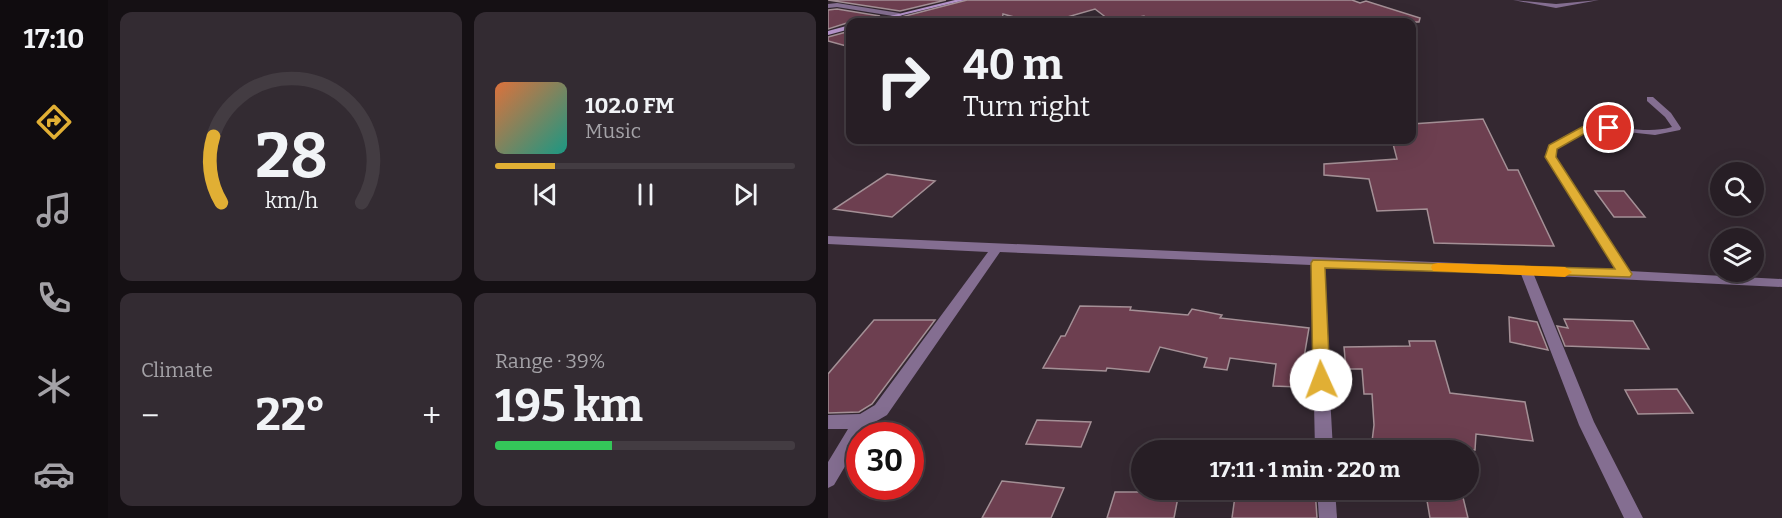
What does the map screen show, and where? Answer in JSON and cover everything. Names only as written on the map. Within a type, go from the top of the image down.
[{"type":"main road","points":[[886,18],[962,0]]},
{"type":"main road","points":[[828,33],[846,28]]},
{"type":"street","points":[[1516,0],[1556,6],[1596,0]]},
{"type":"street","points":[[828,6],[837,5],[898,15]]},
{"type":"street","points":[[1625,274],[1550,157],[1553,148],[1585,129],[1609,128],[1665,133],[1677,129],[1668,115],[1650,99]]},
{"type":"street","points":[[828,240],[1317,263],[1625,274],[1782,283]]},
{"type":"street","points":[[828,422],[862,421],[881,410],[996,249]]},
{"type":"street","points":[[1317,263],[1324,440]]},
{"type":"street","points":[[1526,271],[1587,425],[1634,518]]},
{"type":"street","points":[[828,479],[862,421]]},
{"type":"street","points":[[1327,500],[1328,518]]},
{"type":"building","points":[[828,0],[946,0],[900,11]]},
{"type":"building","points":[[967,0],[1352,0],[1360,3],[1366,1],[1420,18],[1419,22],[1416,22],[1416,18],[1145,18],[1144,16],[1107,18],[1095,9],[1064,18],[1018,18],[1003,14],[1002,18],[897,18]]},
{"type":"building","points":[[837,9],[880,16],[846,18],[846,23],[828,29],[828,10]]},
{"type":"building","points":[[846,32],[846,46],[828,41],[828,37]]},
{"type":"building","points":[[1483,119],[1508,170],[1518,170],[1554,246],[1434,243],[1427,209],[1377,211],[1369,179],[1324,175],[1324,164],[1397,159],[1393,144],[1416,144],[1416,124]]},
{"type":"building","points":[[887,174],[935,181],[892,217],[834,209]]},
{"type":"building","points":[[1595,191],[1624,191],[1645,217],[1614,217]]},
{"type":"building","points":[[1080,306],[1131,307],[1130,310],[1188,315],[1192,309],[1222,315],[1220,318],[1309,328],[1299,387],[1273,386],[1276,364],[1230,358],[1227,370],[1204,367],[1207,358],[1160,347],[1149,372],[1107,368],[1106,371],[1043,368],[1061,336],[1065,336]]},
{"type":"building","points":[[1509,317],[1537,322],[1548,350],[1510,342]]},
{"type":"building","points":[[1564,319],[1633,321],[1649,349],[1565,346],[1557,326],[1568,328]]},
{"type":"building","points":[[874,320],[935,320],[872,404],[859,412],[828,413],[828,374]]},
{"type":"building","points":[[1409,341],[1435,341],[1450,393],[1525,402],[1533,441],[1476,434],[1476,440],[1372,440],[1374,425],[1372,394],[1364,394],[1362,369],[1346,369],[1344,347],[1410,346]]},
{"type":"building","points":[[1677,389],[1693,413],[1638,414],[1625,390]]},
{"type":"building","points":[[1037,420],[1091,422],[1081,447],[1026,444]]},
{"type":"building","points":[[1002,481],[1064,488],[1051,518],[982,518]]},
{"type":"building","points":[[1115,492],[1131,492],[1131,500],[1177,500],[1174,518],[1107,518]]},
{"type":"building","points":[[1234,500],[1316,500],[1317,518],[1232,518]]},
{"type":"building","points":[[1427,500],[1464,500],[1468,518],[1430,518]]},
{"type":"slow traffic","points":[[1438,267],[1565,272]]},
{"type":"route","points":[[1321,380],[1317,263],[1625,274],[1550,157],[1553,148],[1585,129],[1609,128]]}]
